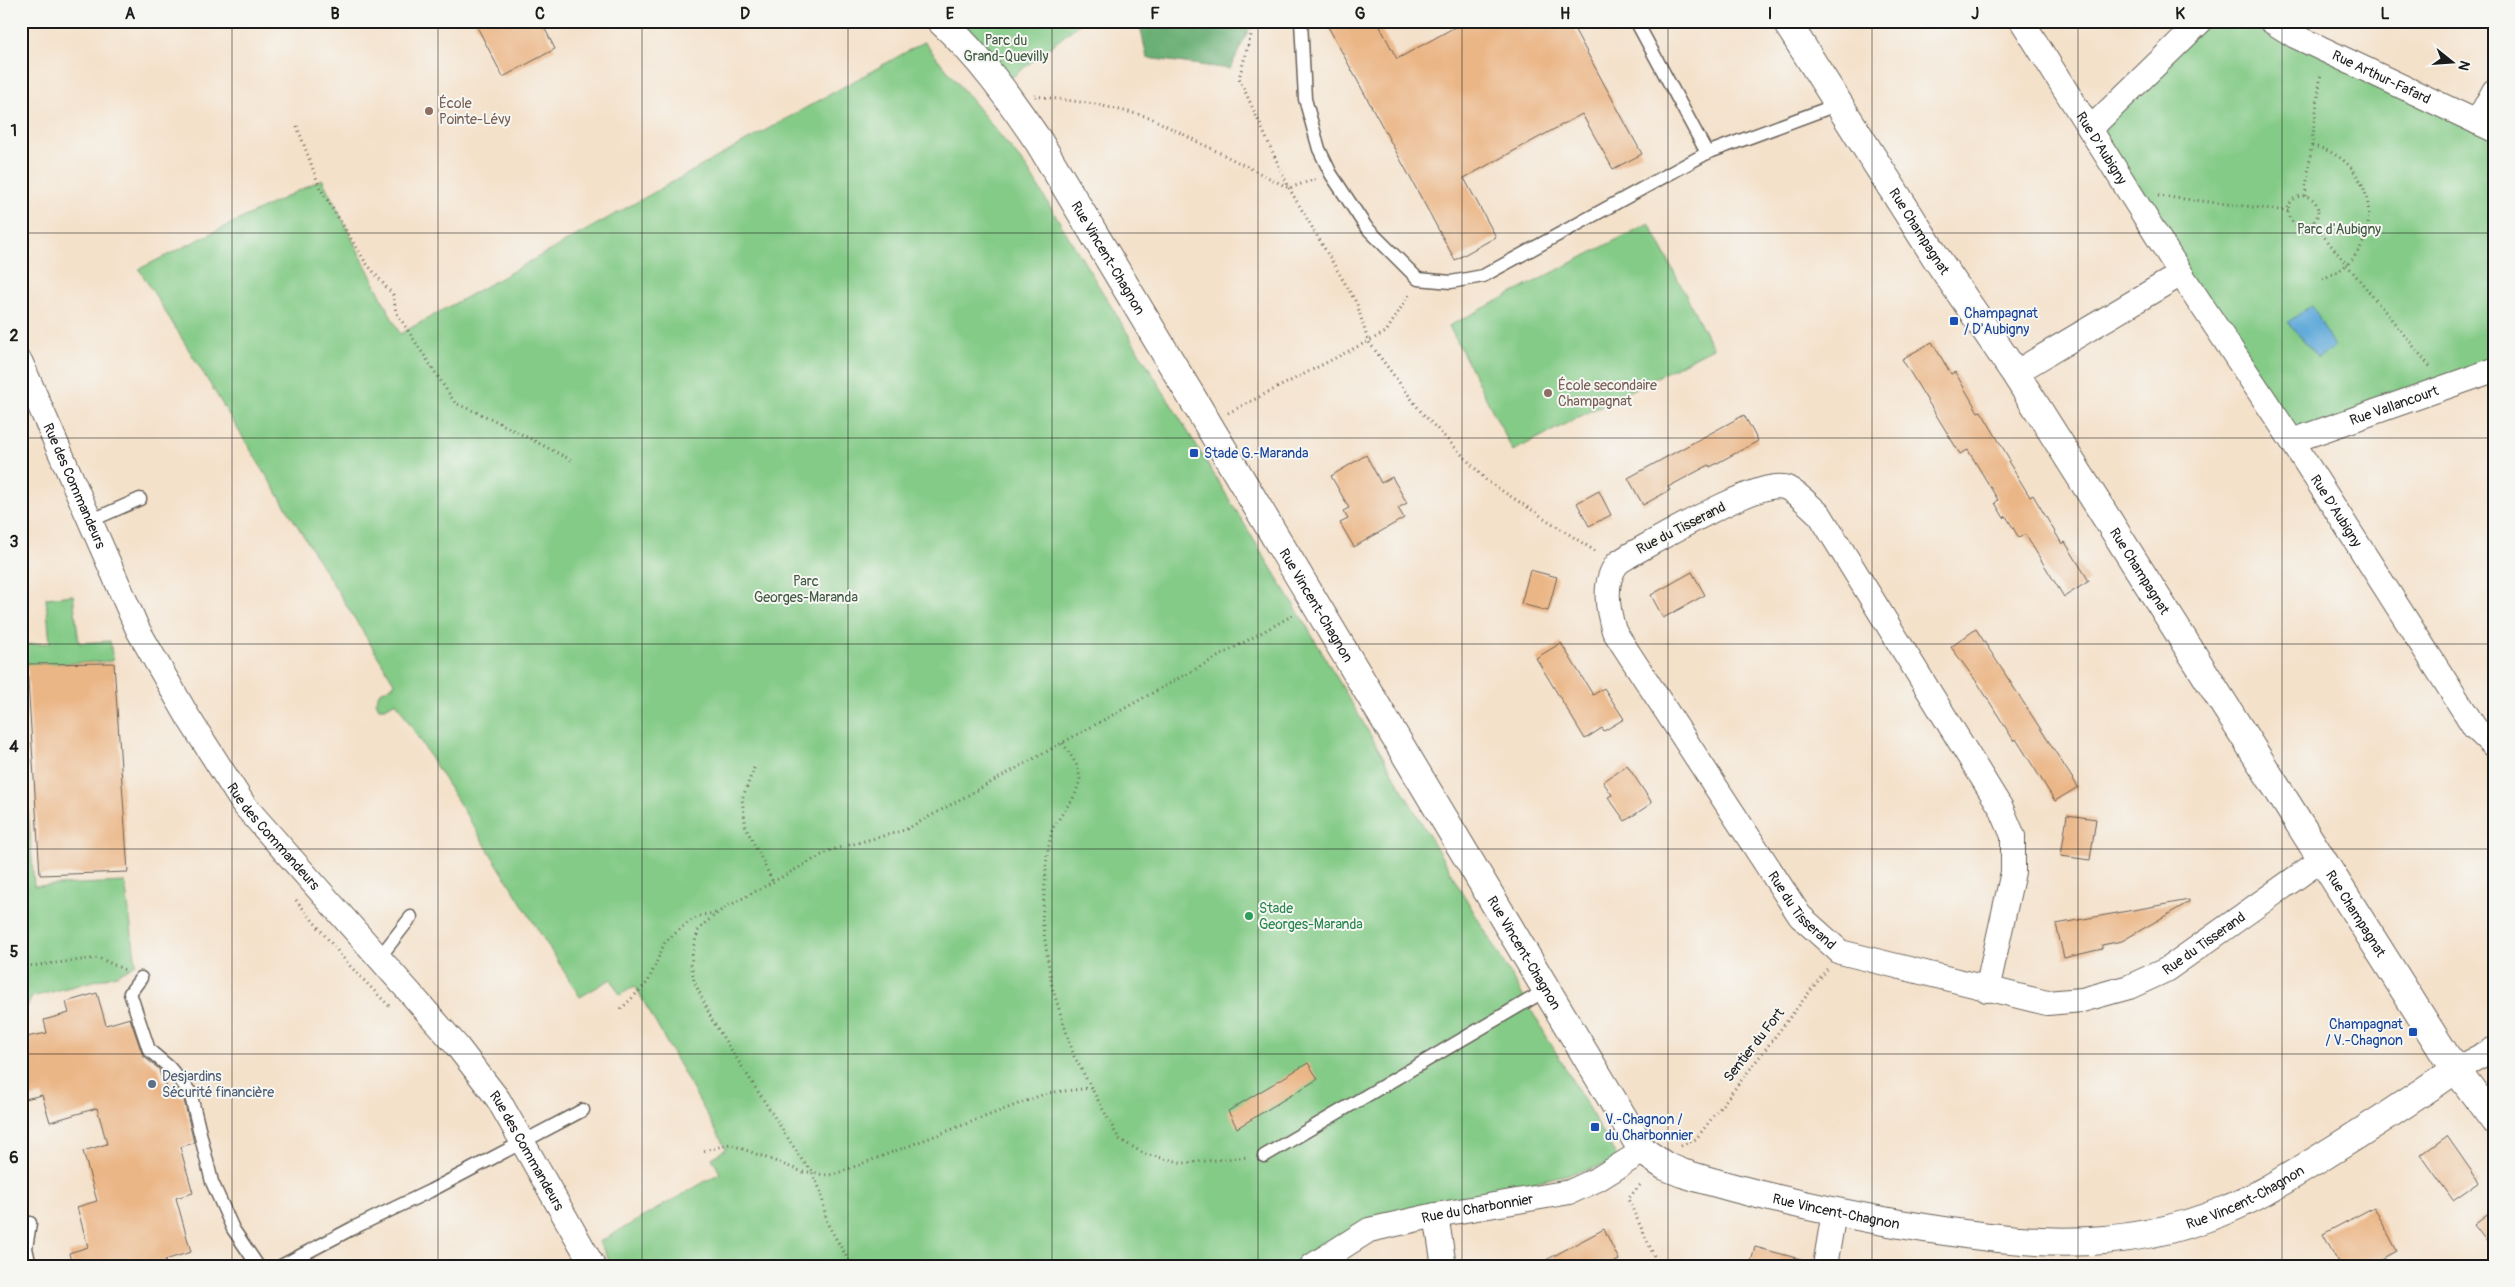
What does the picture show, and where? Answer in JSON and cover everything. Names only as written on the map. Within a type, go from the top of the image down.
[{"type":"street","name":"Rue Vincent-Chagnon","points":[[941,21],[967,46],[1001,86],[1039,142],[1313,603],[1643,1151],[1665,1166],[1697,1178],[1834,1212],[1983,1238],[2040,1243],[2095,1242],[2144,1236],[2226,1210],[2274,1187],[2456,1069]]},
{"type":"street","name":"Rue Champagnat","points":[[1786,21],[1937,259],[2015,373],[2456,1069],[2494,1120]]},
{"type":"street","name":"Rue D'Aubigny","points":[[2022,21],[2181,274],[2292,441],[2475,728],[2494,746]]},
{"type":"street","points":[[2090,129],[2201,21]]},
{"type":"street","name":"Rue Arthur-Fafard","points":[[2271,21],[2325,50],[2486,126]]},
{"type":"street","points":[[2486,126],[2494,90]]},
{"type":"street","points":[[2015,373],[2181,274]]},
{"type":"street","name":"Rue des Commandeurs","points":[[21,363],[138,630],[188,717],[244,805],[457,1046],[498,1099],[593,1266]]},
{"type":"street","name":"Rue Vallancourt","points":[[2292,441],[2494,370]]},
{"type":"street","name":"Rue du Tisserand","points":[[1987,990],[2013,872],[2013,836],[2001,808],[1820,515],[1785,488],[1765,488],[1744,495],[1630,555],[1616,565],[1610,582],[1607,606],[1614,631],[1800,916],[1840,952],[1987,990],[2047,1003],[2082,1000],[2129,986],[2166,970],[2322,860]]},
{"type":"street","points":[[2456,1069],[2494,1049]]},
{"type":"street","name":"Rue du Charbonnier","points":[[1312,1266],[1369,1230],[1436,1215],[1570,1192],[1598,1179],[1643,1151]]},
{"type":"street","points":[[1825,1266],[1834,1212]]},
{"type":"street","points":[[1436,1215],[1444,1266]]},
{"type":"lane","points":[[1301,21],[1305,99],[1319,149],[1331,174],[1366,227],[1418,279],[1451,282],[1483,276],[1707,153],[1839,104]]},
{"type":"lane","points":[[1636,21],[1707,153]]},
{"type":"lane","points":[[90,521],[140,499]]},
{"type":"lane","points":[[379,958],[411,917]]},
{"type":"lane","points":[[141,978],[130,993],[149,1050],[169,1067],[190,1092],[212,1182],[233,1229],[258,1266]]},
{"type":"lane","points":[[1264,1156],[1546,990]]},
{"type":"lane","points":[[281,1266],[353,1228],[430,1191],[583,1110]]},
{"type":"lane","points":[[30,1223],[26,1248],[30,1266]]},
{"type":"path","points":[[1255,21],[1239,78],[1289,188],[1357,304],[1368,341],[1422,413],[1487,481],[1616,565]]},
{"type":"path","points":[[2305,196],[2325,50]]},
{"type":"path","points":[[1001,86],[1035,96],[1096,104],[1148,117],[1289,188],[1331,174]]},
{"type":"path","points":[[297,126],[320,188],[366,263],[393,295],[396,312],[455,403],[492,419],[573,461]]},
{"type":"path","points":[[2312,146],[2326,150],[2347,163],[2362,184],[2367,195],[2369,214],[2367,232],[2362,244],[2347,264],[2323,279]]},
{"type":"path","points":[[2130,193],[2288,210]]},
{"type":"path","points":[[2305,196],[2312,199],[2317,208],[2317,213],[2312,222],[2304,226],[2294,223],[2288,210],[2294,199],[2305,196]]},
{"type":"path","points":[[2312,222],[2446,387]]},
{"type":"path","points":[[1207,423],[1386,332],[1418,279]]},
{"type":"path","points":[[850,1261],[828,1223],[821,1192],[812,1172],[802,1160],[712,1020],[694,981],[691,964],[698,931],[716,913],[831,850],[905,830],[1313,603]]},
{"type":"path","points":[[1062,743],[1078,767],[1080,780],[1075,795],[1052,829],[1047,856],[1042,920],[1052,987],[1074,1056],[1118,1139],[1145,1154],[1184,1163],[1264,1156]]},
{"type":"path","points":[[754,768],[742,799],[746,828],[773,882]]},
{"type":"path","points":[[621,1009],[648,982],[665,942],[690,921],[702,915],[716,913]]},
{"type":"path","name":"Sentier du Fort","points":[[1681,1146],[1696,1139],[1840,952]]},
{"type":"path","points":[[21,967],[99,958],[141,978]]},
{"type":"path","points":[[704,1151],[730,1144],[803,1172],[812,1172],[822,1176],[835,1174],[1047,1093],[1091,1088]]},
{"type":"path","points":[[1640,1185],[1628,1198],[1656,1266]]},
{"type":"green space","name":"Parc du Grand-Quevilly","points":[[941,21],[1083,21],[1001,86]]},
{"type":"green space","points":[[1139,21],[1253,21],[1230,69],[1147,58]]},
{"type":"green space","name":"Parc d'Aubigny","points":[[2201,21],[2271,21],[2494,130],[2494,370],[2292,441],[2090,129]]},
{"type":"green space","name":"Parc Georges-Maranda","points":[[924,42],[1026,167],[1306,625],[1620,1162],[1369,1221],[1295,1266],[612,1266],[599,1242],[720,1173],[712,1158],[726,1149],[635,986],[620,995],[611,979],[580,997],[396,702],[385,708],[379,708],[376,702],[379,693],[395,684],[139,269],[322,179],[400,334]]},
{"type":"green space","points":[[1649,223],[1713,348],[1513,451],[1449,326]]},
{"type":"green space","points":[[73,595],[79,643],[110,641],[113,661],[21,666],[21,645],[50,643],[46,598]]},
{"type":"green space","points":[[21,728],[34,886],[125,882],[136,964],[117,975],[32,997],[26,1009],[21,1001]]},
{"type":"water","points":[[2312,305],[2334,347],[2318,358],[2288,322]]},
{"type":"building","points":[[474,21],[541,21],[555,49],[503,77]]},
{"type":"building","points":[[1325,21],[1377,21],[1397,59],[1466,21],[1570,21],[1642,154],[1613,169],[1582,114],[1464,178],[1496,237],[1455,260]]},
{"type":"building","points":[[1932,342],[1951,374],[1955,372],[1978,412],[1981,411],[2030,497],[2033,495],[2062,544],[2065,542],[2089,581],[2064,597],[2025,534],[2019,538],[2006,516],[2004,518],[1995,503],[1998,500],[1968,450],[1960,454],[1902,359]]},
{"type":"building","points":[[1744,415],[1758,441],[1668,487],[1670,490],[1643,505],[1628,478]]},
{"type":"building","points":[[1366,455],[1381,483],[1392,477],[1407,503],[1398,508],[1404,518],[1354,547],[1340,523],[1348,519],[1343,511],[1349,508],[1331,476]]},
{"type":"building","points":[[1599,491],[1611,515],[1589,526],[1577,503]]},
{"type":"building","points":[[1530,570],[1557,577],[1548,611],[1521,604]]},
{"type":"building","points":[[1692,572],[1705,595],[1663,618],[1651,595]]},
{"type":"building","points":[[1976,629],[2078,787],[2055,801],[2016,739],[2014,741],[1979,685],[1951,647]]},
{"type":"building","points":[[1561,643],[1593,695],[1604,688],[1624,719],[1604,731],[1602,728],[1585,739],[1536,658]]},
{"type":"building","points":[[114,663],[128,872],[40,875],[27,664]]},
{"type":"building","points":[[1627,765],[1652,803],[1625,821],[1608,797],[1612,795],[1603,782]]},
{"type":"building","points":[[2067,815],[2096,819],[2090,860],[2061,856]]},
{"type":"building","points":[[2189,900],[2189,902],[2122,941],[2102,945],[2102,949],[2064,958],[2056,924]]},
{"type":"building","points":[[97,993],[106,1025],[130,1018],[143,1056],[159,1069],[162,1080],[175,1096],[183,1096],[194,1143],[180,1147],[193,1193],[176,1198],[191,1252],[165,1260],[166,1266],[72,1266],[69,1253],[88,1247],[77,1207],[97,1201],[83,1151],[107,1144],[97,1108],[50,1122],[42,1095],[21,1100],[21,1038],[47,1033],[44,1020],[69,1013],[66,1002]]},
{"type":"building","points":[[1308,1063],[1318,1079],[1237,1128],[1228,1111]]},
{"type":"building","points":[[2447,1136],[2479,1182],[2453,1200],[2421,1155]]},
{"type":"building","points":[[2374,1207],[2397,1251],[2370,1266],[2340,1266],[2323,1234]]},
{"type":"building","points":[[2494,1210],[2494,1251],[2474,1225]]},
{"type":"building","points":[[1604,1229],[1619,1260],[1607,1266],[1535,1266]]},
{"type":"building","points":[[1755,1247],[1804,1260],[1803,1266],[1750,1266]]},
{"type":"place","name":"École Pointe-Lévy","points":[[429,111]]},
{"type":"place","name":"Champagnat / D'Aubigny","points":[[1954,321]]},
{"type":"place","name":"École secondaire Champagnat","points":[[1548,393]]},
{"type":"place","name":"Stade G.-Maranda","points":[[1194,453]]},
{"type":"place","name":"Stade Georges-Maranda","points":[[1249,916]]},
{"type":"place","name":"Champagnat / V.-Chagnon","points":[[2413,1032]]},
{"type":"place","name":"Desjardins Sécurité financière","points":[[152,1084]]},
{"type":"place","name":"V.-Chagnon / du Charbonnier","points":[[1595,1127]]}]
